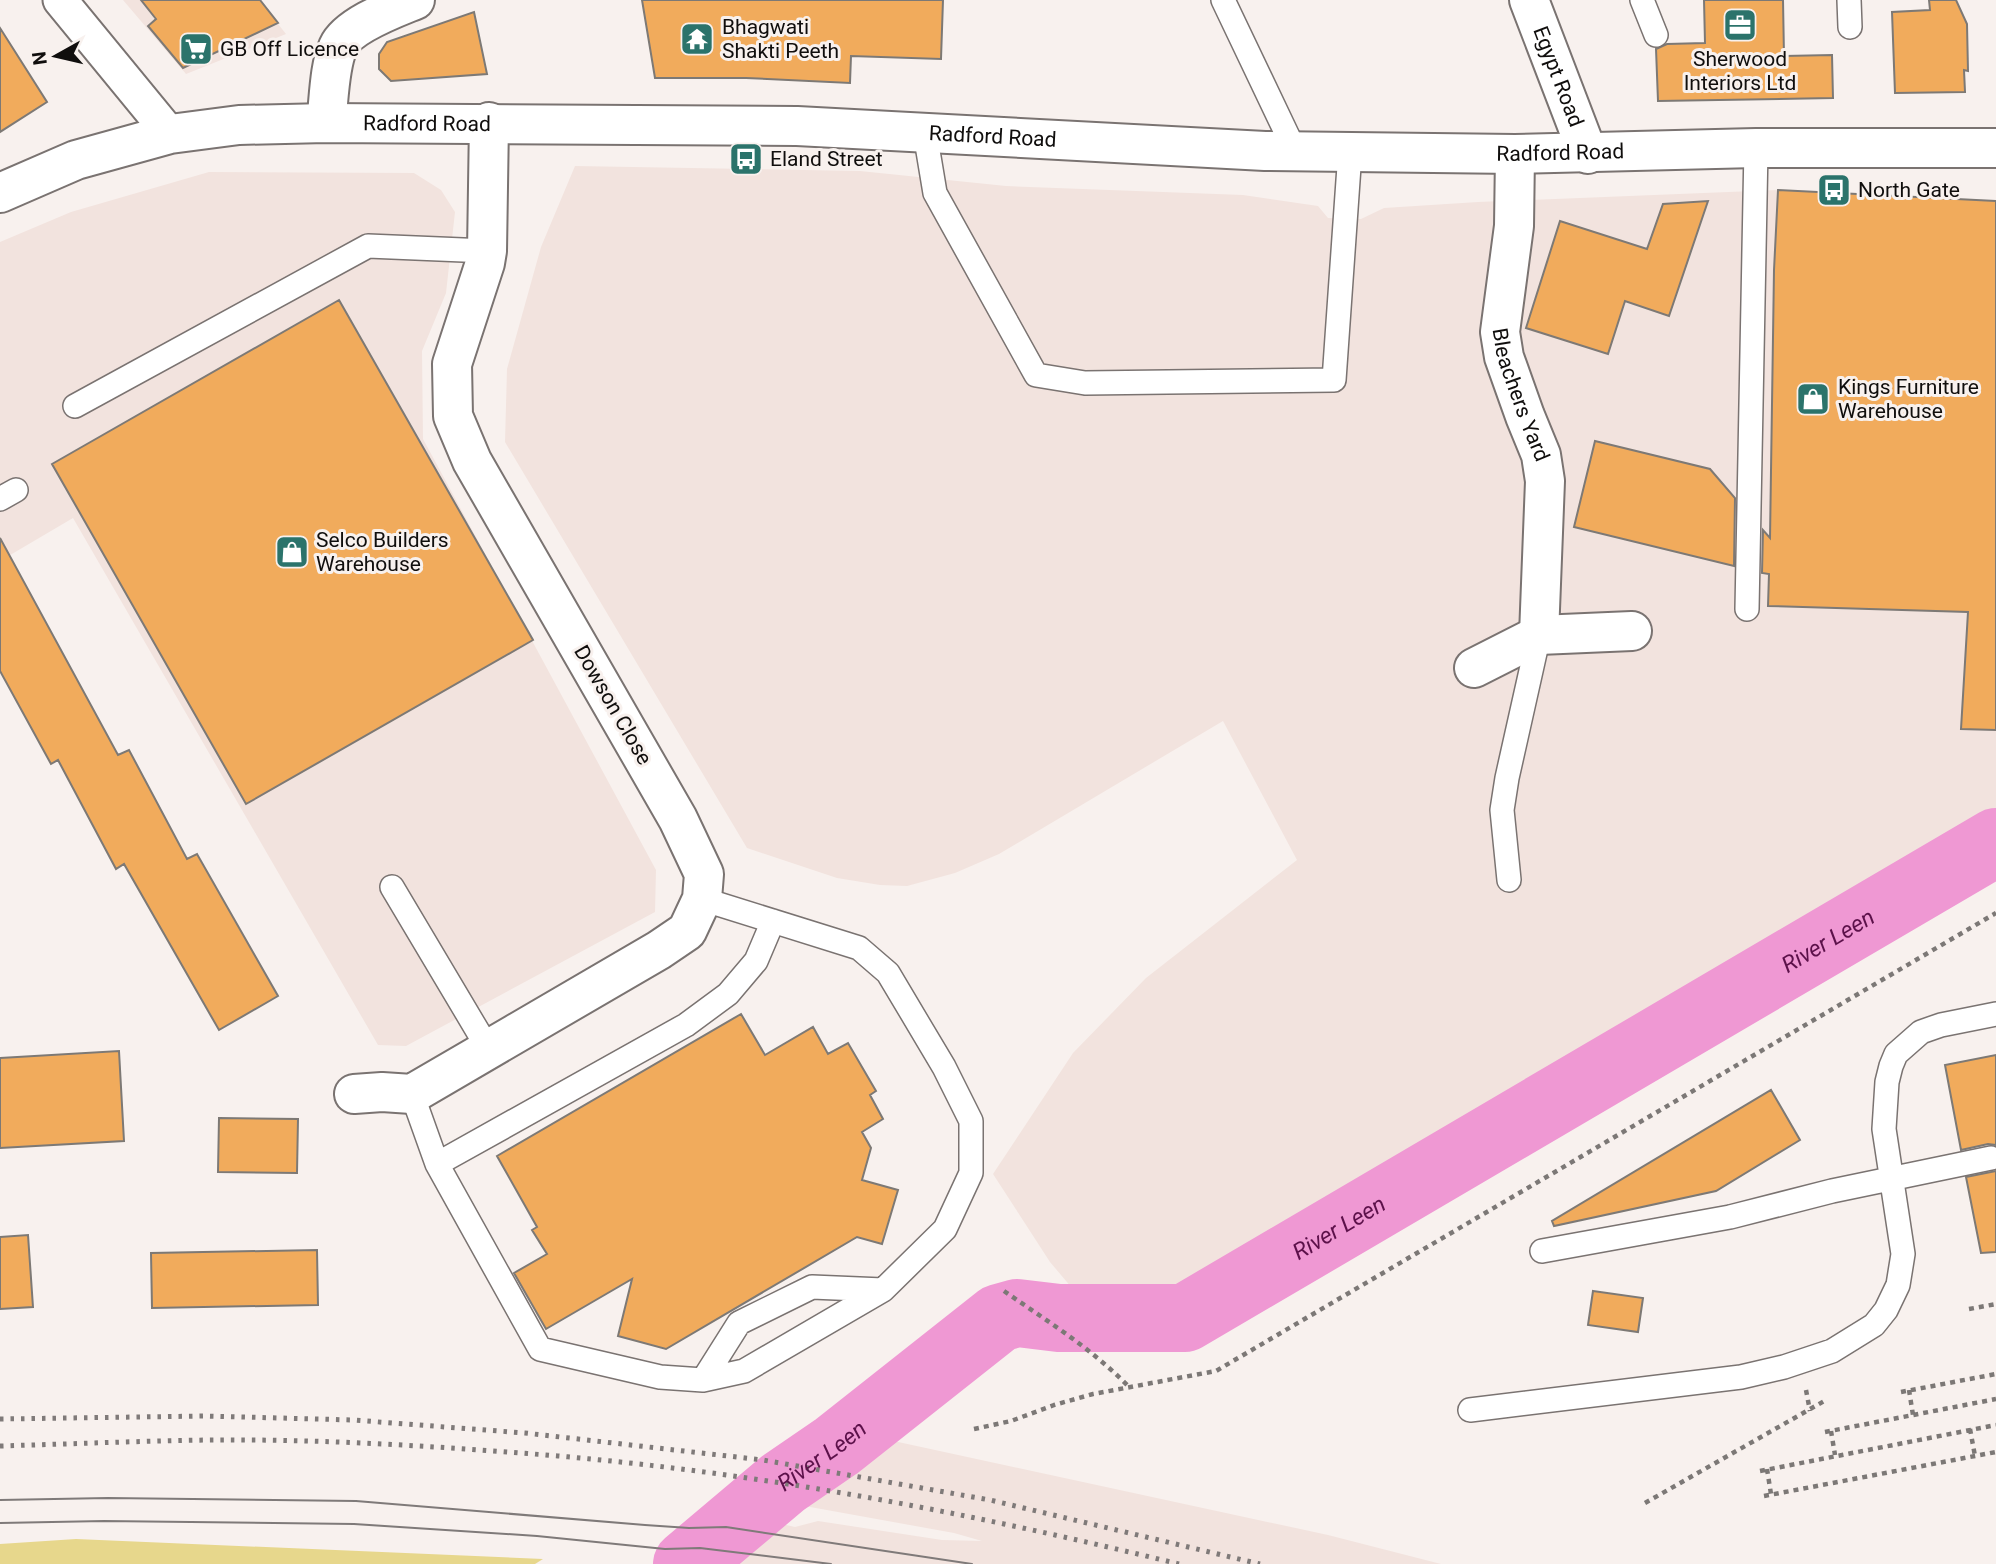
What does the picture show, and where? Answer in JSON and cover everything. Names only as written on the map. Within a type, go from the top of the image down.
[{"type":"street","points":[[60,0],[170,134]]},
{"type":"street","points":[[326,123],[338,46],[359,25],[415,0]]},
{"type":"street","name":"Egypt Road","points":[[1529,0],[1588,154]]},
{"type":"street","name":"Dowson Close","points":[[412,1094],[687,931],[702,899],[704,874],[678,819],[472,461],[453,416],[452,364],[487,251],[489,122]]},
{"type":"street","name":"Radford Road","points":[[0,193],[76,160],[170,134],[239,125],[326,123],[797,125],[1350,152],[1588,154],[1756,148],[1996,148]]},
{"type":"street","name":"Bleachers Yard","points":[[1515,154],[1514,226],[1500,332],[1504,357],[1541,454],[1545,481],[1539,635]]},
{"type":"street","points":[[1474,668],[1539,635],[1632,631]]},
{"type":"street","points":[[354,1094],[412,1094]]},
{"type":"lane","points":[[1223,0],[1295,151]]},
{"type":"lane","points":[[1642,0],[1656,35]]},
{"type":"lane","points":[[1849,0],[1850,26]]},
{"type":"lane","points":[[925,133],[935,192],[1036,375],[1084,383],[1334,380],[1350,152]]},
{"type":"lane","points":[[1747,610],[1756,148]]},
{"type":"lane","points":[[75,406],[368,246],[487,251]]},
{"type":"lane","points":[[1509,880],[1502,810],[1539,635]]},
{"type":"lane","points":[[392,887],[489,1049]]},
{"type":"lane","points":[[412,1094],[437,1164],[540,1349],[660,1377],[703,1380],[744,1371],[883,1290],[946,1229],[971,1173],[971,1121],[944,1067],[888,973],[859,948],[702,899]]},
{"type":"lane","points":[[437,1164],[686,1025],[728,994],[756,961],[773,921]]},
{"type":"lane","points":[[1469,1410],[1741,1377],[1832,1351],[1874,1325],[1886,1310],[1898,1285],[1903,1254],[1884,1129],[1887,1082],[1896,1054],[1921,1032],[1941,1025],[1996,1014]]},
{"type":"lane","points":[[1542,1251],[1730,1217],[1991,1157]]},
{"type":"lane","points":[[703,1380],[739,1323],[812,1287],[883,1290]]},
{"type":"path","points":[[974,1430],[1128,1386],[1216,1371],[1996,913]]},
{"type":"path","points":[[1004,1291],[1081,1343],[1128,1386]]},
{"type":"path","points":[[1969,1309],[1996,1304]]},
{"type":"path","points":[[1901,1392],[1996,1374]]},
{"type":"path","points":[[1909,1390],[1913,1415]]},
{"type":"path","points":[[1835,1455],[1828,1431],[1996,1399]]},
{"type":"path","points":[[1645,1503],[1826,1400]]},
{"type":"path","points":[[1760,1471],[1996,1424]]},
{"type":"path","points":[[1970,1429],[1975,1456]]},
{"type":"path","points":[[1764,1496],[1996,1452]]},
{"type":"path","points":[[1767,1469],[1771,1494]]},
{"type":"shaded area","points":[[123,0],[259,0],[286,34],[186,74]]},
{"type":"shaded area","points":[[575,166],[860,171],[1006,186],[1243,195],[1318,206],[1328,218],[1361,219],[1384,208],[1778,190],[1996,201],[1996,810],[1149,1303],[1083,1301],[1050,1262],[993,1174],[1073,1053],[1146,978],[1297,860],[1223,721],[999,854],[955,873],[907,886],[837,878],[747,848],[505,442],[507,369],[541,247]]},
{"type":"shaded area","points":[[209,172],[414,173],[441,190],[455,212],[446,293],[422,351],[423,439],[656,870],[655,912],[406,1046],[378,1045],[73,518],[0,561],[0,242],[71,212]]},
{"type":"shaded area","points":[[866,1435],[1328,1535],[1441,1564],[690,1564],[700,1548],[726,1527],[751,1517],[795,1527],[818,1521],[942,1540],[982,1541],[954,1533],[777,1501]]},
{"type":"shaded area","points":[[76,1539],[543,1559],[535,1564],[0,1564],[0,1544]]},
{"type":"building","points":[[141,0],[260,0],[278,23],[183,68],[148,26],[156,19]]},
{"type":"building","points":[[642,0],[943,0],[941,59],[851,56],[850,83],[746,78],[655,78]]},
{"type":"building","points":[[1704,0],[1783,0],[1784,56],[1832,55],[1833,98],[1658,101],[1656,49],[1667,44],[1705,43]]},
{"type":"building","points":[[1929,0],[1956,0],[1967,24],[1968,71],[1964,70],[1965,92],[1895,93],[1892,12],[1930,10]]},
{"type":"building","points":[[474,12],[487,74],[391,81],[379,69],[379,54],[387,42]]},
{"type":"building","points":[[0,28],[47,102],[0,132]]},
{"type":"building","points":[[1778,190],[1996,201],[1996,730],[1961,729],[1968,612],[1768,606],[1769,574],[1762,573],[1763,530],[1770,538],[1774,270]]},
{"type":"building","points":[[1708,201],[1669,316],[1625,301],[1608,354],[1526,328],[1560,221],[1647,249],[1663,204]]},
{"type":"building","name":"Selco Builders Warehouse","points":[[339,300],[533,640],[246,804],[52,464]]},
{"type":"building","points":[[1595,441],[1710,469],[1735,498],[1734,566],[1574,527]]},
{"type":"building","points":[[0,538],[118,755],[129,750],[187,859],[197,854],[278,996],[219,1030],[124,864],[116,869],[58,760],[51,764],[0,671]]},
{"type":"building","points":[[741,1014],[765,1055],[813,1027],[828,1054],[848,1043],[876,1091],[870,1095],[883,1119],[862,1132],[871,1148],[862,1180],[898,1190],[882,1244],[857,1237],[666,1349],[618,1336],[632,1279],[546,1329],[514,1273],[547,1254],[532,1230],[537,1227],[497,1156]]},
{"type":"building","points":[[119,1051],[124,1141],[0,1148],[0,1058]]},
{"type":"building","points":[[1996,1055],[1996,1145],[1988,1144],[1961,1150],[1945,1065]]},
{"type":"building","points":[[1771,1090],[1800,1140],[1716,1191],[1554,1226],[1552,1221]]},
{"type":"building","points":[[219,1118],[298,1119],[297,1173],[218,1172]]},
{"type":"building","points":[[1996,1171],[1996,1252],[1981,1253],[1966,1177]]},
{"type":"building","points":[[28,1235],[33,1307],[0,1309],[0,1237]]},
{"type":"building","points":[[317,1250],[318,1305],[152,1308],[151,1253]]},
{"type":"building","points":[[1593,1291],[1643,1298],[1638,1332],[1588,1325]]},
{"type":"waterway","name":"River Leen","points":[[687,1564],[783,1483],[837,1446],[999,1318],[1017,1313],[1059,1318],[1185,1318],[1996,842]]},
{"type":"tram line","points":[[0,1500],[108,1498],[356,1501],[645,1525],[726,1527],[972,1564]]},
{"type":"tram line","points":[[0,1523],[104,1521],[354,1524],[537,1536],[665,1549],[700,1548],[831,1564]]},
{"type":"railway","points":[[0,1419],[205,1416],[353,1420],[525,1433],[763,1460],[990,1500],[1260,1564]]},
{"type":"railway","points":[[0,1446],[183,1440],[287,1440],[442,1447],[603,1460],[769,1481],[852,1495],[1016,1527],[1179,1564]]},
{"type":"place","name":"Sherwood Interiors Ltd","points":[[1740,25]]},
{"type":"place","name":"Bhagwati Shakti Peeth","points":[[697,39]]},
{"type":"place","name":"GB Off Licence","points":[[196,49]]},
{"type":"place","name":"Eland Street","points":[[746,159]]},
{"type":"place","name":"North Gate","points":[[1834,190]]},
{"type":"place","name":"Kings Furniture Warehouse","points":[[1813,399]]},
{"type":"place","name":"Selco Builders Warehouse","points":[[292,552]]}]
